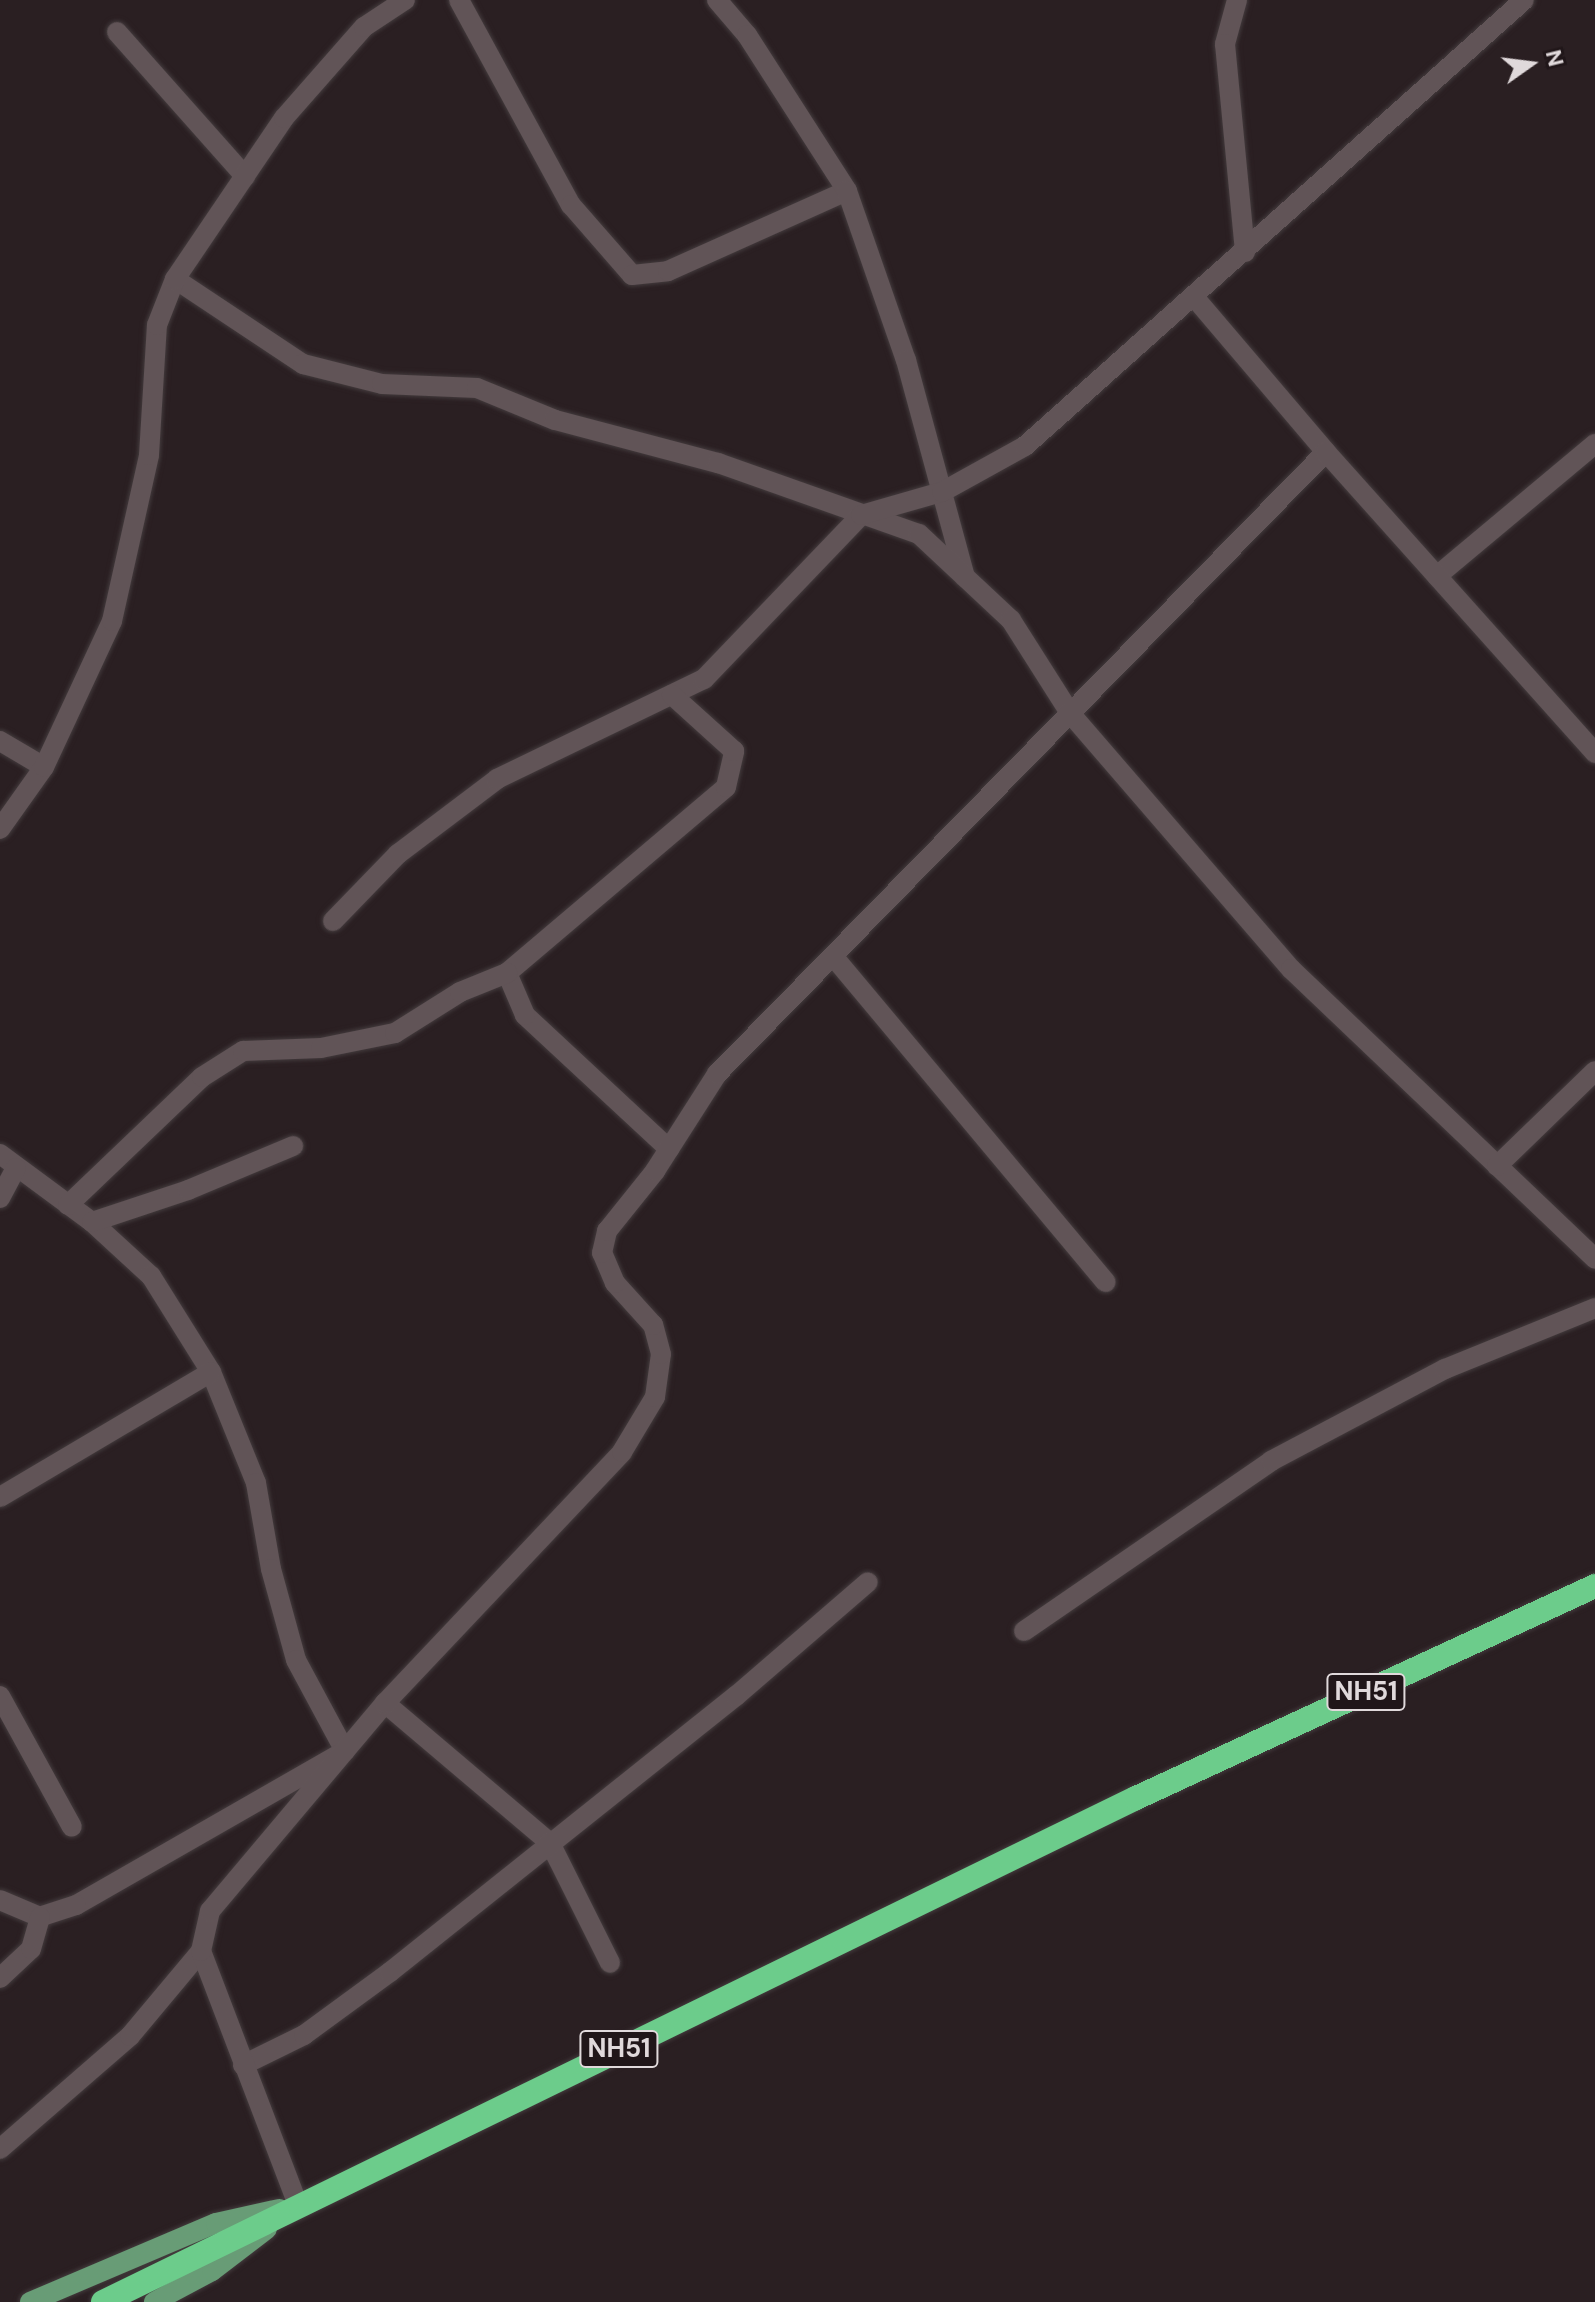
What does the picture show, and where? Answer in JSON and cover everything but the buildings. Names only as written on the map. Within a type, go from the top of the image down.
[{"type":"highway","name":"NH51","points":[[103,2302],[1136,1798],[1595,1586]]},
{"type":"main road","points":[[30,2302],[216,2223],[298,2205]]},
{"type":"main road","points":[[154,2302],[212,2271],[298,2205]]},
{"type":"street","points":[[0,829],[44,767],[112,621],[149,455],[157,325],[175,279],[284,118],[364,27],[405,0]]},
{"type":"street","points":[[459,0],[571,205],[632,275],[668,271],[847,191]]},
{"type":"street","points":[[717,0],[747,35],[847,191],[906,360],[965,577]]},
{"type":"street","points":[[1237,0],[1225,44],[1245,252]]},
{"type":"street","points":[[333,921],[398,854],[497,779],[704,679],[861,515],[942,492],[1025,446],[1195,298],[1524,0]]},
{"type":"street","points":[[117,32],[245,176]]},
{"type":"street","points":[[175,279],[303,364],[382,384],[477,388],[555,420],[718,463],[919,534],[1011,620],[1070,713],[1291,969],[1595,1259]]},
{"type":"street","points":[[1195,298],[1326,452],[1595,753]]},
{"type":"street","points":[[0,2149],[130,2036],[201,1951],[210,1911],[385,1703],[622,1452],[655,1397],[661,1354],[653,1325],[615,1283],[602,1253],[607,1231],[669,1149],[717,1074],[1326,452]]},
{"type":"street","points":[[1437,576],[1591,456]]},
{"type":"street","points":[[68,1205],[202,1077],[243,1051],[321,1048],[395,1033],[460,992],[507,973],[726,787],[734,751],[672,695]]},
{"type":"street","points":[[0,741],[44,767]]},
{"type":"street","points":[[833,956],[1106,1282]]},
{"type":"street","points":[[507,973],[525,1015],[669,1149]]},
{"type":"street","points":[[1497,1166],[1595,1071]]},
{"type":"street","points":[[92,1222],[188,1190],[293,1146]]},
{"type":"street","points":[[0,1154],[92,1222],[151,1276],[211,1372],[256,1483],[271,1569],[296,1660],[345,1751]]},
{"type":"street","points":[[0,1198],[16,1168]]},
{"type":"street","points":[[1024,1631],[1271,1461],[1445,1369],[1595,1308]]},
{"type":"street","points":[[0,1497],[211,1372]]},
{"type":"street","points":[[243,2065],[304,2035],[736,1696],[868,1582]]},
{"type":"street","points":[[0,1696],[72,1827]]},
{"type":"street","points":[[385,1703],[550,1843],[610,1963]]},
{"type":"street","points":[[0,1900],[40,1917],[76,1905],[345,1751]]},
{"type":"street","points":[[0,1978],[31,1949],[40,1917]]},
{"type":"street","points":[[201,1951],[298,2205]]}]
